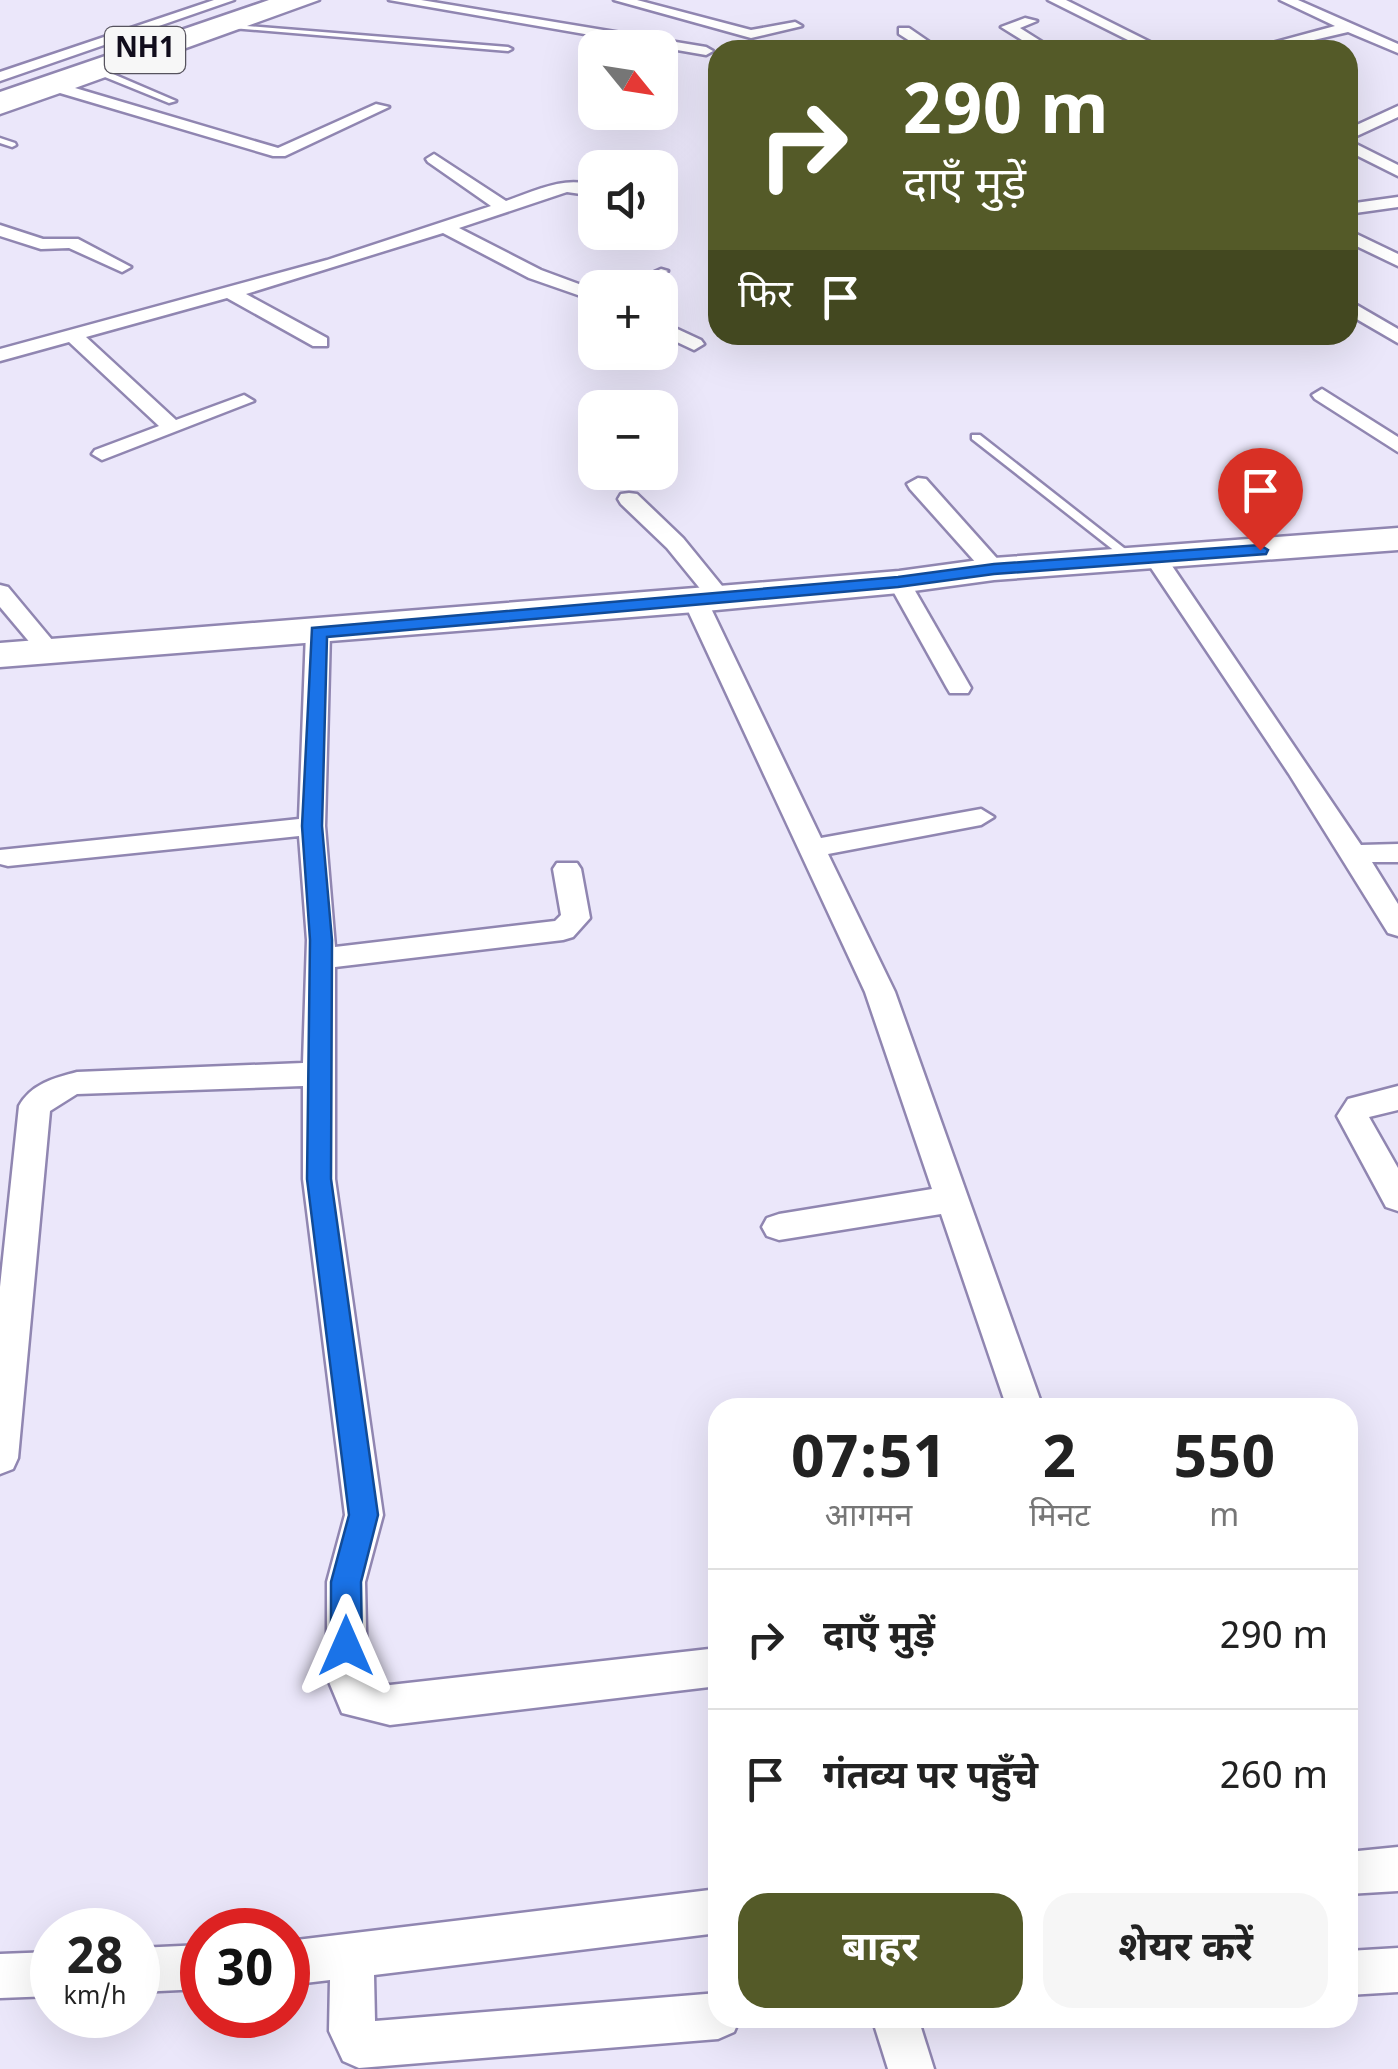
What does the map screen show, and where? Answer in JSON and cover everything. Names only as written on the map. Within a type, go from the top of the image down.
[{"type":"highway","name":"NH1","points":[[5,78],[253,0]]},
{"type":"highway","name":"NH1","points":[[0,100],[290,0]]},
{"type":"highway","points":[[0,656],[898,582],[994,569],[1398,539]]},
{"type":"street","points":[[5,78],[227,0]]},
{"type":"street","points":[[0,109],[312,0]]},
{"type":"street","points":[[396,0],[706,51]]},
{"type":"street","points":[[621,0],[748,34],[794,26]]},
{"type":"street","points":[[1055,0],[1138,40]]},
{"type":"street","points":[[1287,0],[1398,49]]},
{"type":"street","points":[[1030,21],[1008,27],[1031,40]]},
{"type":"street","points":[[1296,40],[1347,28]]},
{"type":"street","points":[[904,32],[917,40]]},
{"type":"street","points":[[60,88],[279,153],[381,107]]},
{"type":"street","points":[[1358,130],[1398,111]]},
{"type":"street","points":[[1358,150],[1398,171]]},
{"type":"street","points":[[434,159],[504,206]]},
{"type":"street","points":[[0,355],[231,293],[504,206],[570,186],[578,188]]},
{"type":"street","points":[[1358,207],[1398,202]]},
{"type":"street","points":[[443,226],[535,274],[578,290]]},
{"type":"street","points":[[0,230],[37,244],[72,244],[122,266]]},
{"type":"street","points":[[1358,240],[1398,260]]},
{"type":"street","points":[[231,293],[320,342]]},
{"type":"street","points":[[1358,312],[1398,337]]},
{"type":"street","points":[[74,336],[173,428]]},
{"type":"street","points":[[678,336],[694,344]]},
{"type":"street","points":[[1322,395],[1398,446]]},
{"type":"street","points":[[102,454],[244,401]]},
{"type":"street","points":[[918,484],[994,569]]},
{"type":"street","points":[[629,499],[675,543],[707,598],[813,848],[880,992],[1022,1398]]},
{"type":"street","points":[[1145,560],[1302,772],[1398,926]]},
{"type":"street","points":[[898,582],[959,688]]},
{"type":"street","points":[[0,592],[50,652]]},
{"type":"street","points":[[318,632],[312,826],[321,959],[319,1179],[364,1515],[346,1582],[347,1677],[356,1699],[390,1705],[708,1668]]},
{"type":"street","points":[[813,848],[982,817]]},
{"type":"street","points":[[8,857],[312,826]]},
{"type":"street","points":[[1350,854],[1398,853]]},
{"type":"street","points":[[321,959],[563,930],[576,918],[567,869]]},
{"type":"street","points":[[0,1458],[35,1106],[58,1088],[77,1083],[318,1074]]},
{"type":"street","points":[[1398,1098],[1360,1107],[1353,1116],[1398,1198]]},
{"type":"street","points":[[779,1227],[952,1199]]},
{"type":"street","points":[[1358,1872],[1398,1868]]},
{"type":"street","points":[[310,1973],[352,1992],[708,1913]]},
{"type":"street","points":[[1358,1972],[1398,1970]]},
{"type":"street","points":[[0,1976],[30,1975]]},
{"type":"street","points":[[352,1992],[359,2045],[708,2017]]},
{"type":"street","points":[[898,2028],[912,2069]]},
{"type":"lane","points":[[234,28],[508,49]]},
{"type":"lane","points":[[103,73],[172,100]]},
{"type":"lane","points":[[0,140],[12,145]]},
{"type":"lane","points":[[976,437],[1145,560]]},
{"type":"route","points":[[346,1646],[346,1582],[364,1515],[319,1179],[321,940],[312,826],[318,632],[898,582],[994,569],[1260,550]]}]
